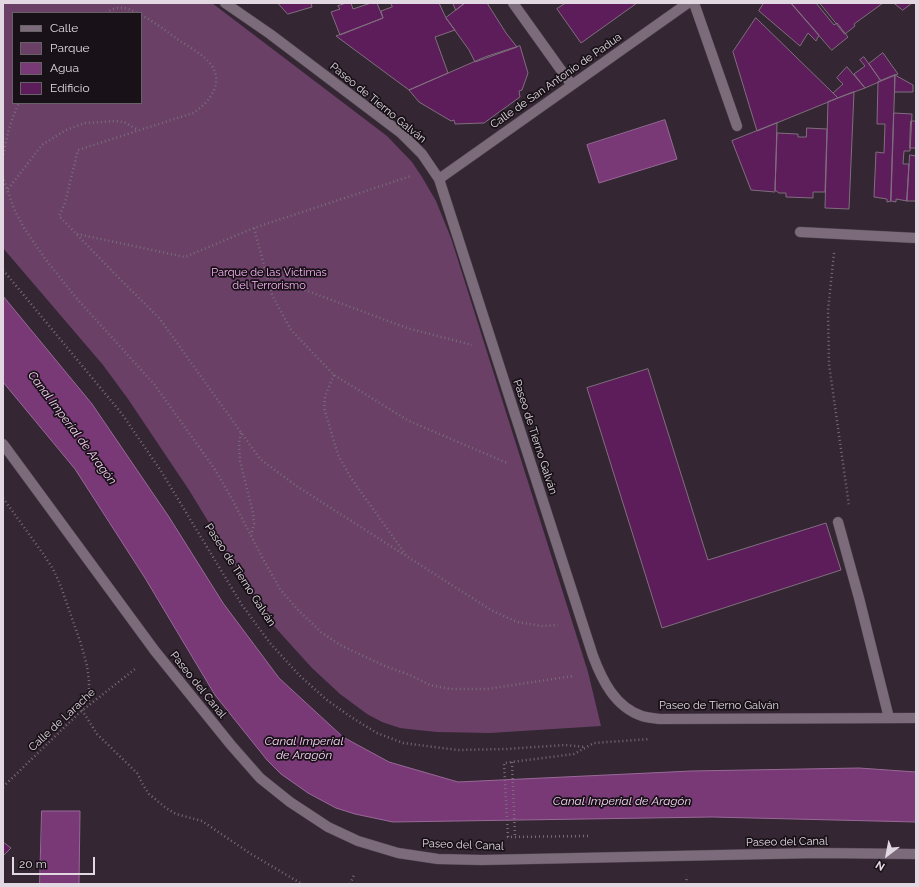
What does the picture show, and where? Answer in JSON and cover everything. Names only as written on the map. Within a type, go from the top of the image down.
[{"type":"street","name":"Paseo de Tierno Galván","points":[[225,3],[270,34],[401,133],[422,154],[439,179],[593,656],[605,685],[614,696],[626,708],[641,716],[660,719],[916,718]]},
{"type":"street","points":[[513,3],[572,84]]},
{"type":"street","name":"Calle de San Antonio de Padua","points":[[439,179],[688,3]]},
{"type":"street","points":[[694,3],[737,126]]},
{"type":"street","points":[[800,232],[916,238]]},
{"type":"street","name":"Paseo del Canal","points":[[3,444],[156,651],[231,745],[260,778],[290,802],[328,827],[358,841],[398,853],[446,859],[482,860],[817,853],[916,854]]},
{"type":"street","points":[[838,522],[889,718]]},
{"type":"path","points":[[108,12],[118,7],[129,8],[135,12]]},
{"type":"path","points":[[142,16],[205,58],[214,69],[217,77],[215,89],[203,107],[193,113],[78,150],[65,203],[59,216],[160,318],[260,459],[298,487],[491,610],[517,622],[542,626],[558,625]]},
{"type":"path","points":[[3,159],[4,141],[10,121],[18,104]]},
{"type":"path","points":[[8,189],[42,145],[66,130],[85,123],[115,121],[124,122],[138,130]]},
{"type":"path","points":[[3,172],[14,209],[24,228],[46,260],[78,300],[154,384],[214,468],[280,589],[298,610],[321,632],[340,645],[385,666],[410,675],[430,685],[450,689],[487,689],[573,676]]},
{"type":"path","points":[[76,234],[185,257],[254,228],[411,176]]},
{"type":"path","points":[[254,228],[272,295],[291,330],[334,375],[409,421],[507,463]]},
{"type":"path","points":[[836,234],[828,310],[829,364],[850,510]]},
{"type":"path","name":"Paseo de Tierno Galván","points":[[3,270],[122,414],[161,471],[242,605],[270,643],[299,675],[327,700],[350,717],[377,733],[403,743],[458,750],[565,745],[585,747],[594,743]]},
{"type":"path","points":[[267,276],[407,328],[472,345]]},
{"type":"path","points":[[334,375],[325,396],[324,408],[338,455],[351,478],[407,557]]},
{"type":"path","points":[[241,432],[239,444],[240,461],[253,513],[254,524],[251,536]]},
{"type":"path","points":[[3,498],[44,555],[60,584],[87,666],[89,681],[89,704]]},
{"type":"path","name":"Calle de Larache","points":[[3,787],[82,710],[134,668]]},
{"type":"path","points":[[82,710],[97,734],[137,773],[149,794],[166,808],[176,814],[202,821],[251,854],[302,884]]},
{"type":"path","points":[[512,762],[516,836],[508,837],[504,763],[574,754],[585,747]]},
{"type":"path","points":[[350,884],[355,873]]},
{"type":"green space","name":"Parque de las Víctimas del Terrorismo","points":[[3,3],[212,3],[387,136],[412,162],[436,201],[451,238],[588,672],[601,726],[490,733],[437,732],[400,728],[382,722],[367,714],[340,694],[312,668],[273,625],[189,490],[128,399],[103,365],[3,248]]},
{"type":"water","points":[[665,120],[677,159],[599,183],[587,145]]},
{"type":"water","name":"Canal Imperial de Aragón","points":[[3,296],[92,404],[169,517],[223,603],[279,678],[343,737],[389,762],[458,782],[691,771],[859,768],[916,772],[916,822],[712,817],[393,822],[355,814],[336,808],[308,793],[281,774],[267,760],[215,695],[145,578],[75,469],[3,382]]},
{"type":"water","points":[[42,811],[80,811],[79,884],[40,884]]},
{"type":"building","points":[[278,3],[311,3],[312,7],[288,14]]},
{"type":"building","points":[[351,3],[353,9],[371,3],[377,3],[383,18],[340,35],[331,12],[340,9],[338,6]]},
{"type":"building","points":[[391,3],[439,3],[446,18],[455,30],[435,37],[448,73],[409,90],[336,36],[383,18],[381,11],[392,7]]},
{"type":"building","points":[[453,3],[465,3],[456,10]]},
{"type":"building","points":[[465,3],[487,3],[506,33],[517,47],[475,62],[469,50],[446,18]]},
{"type":"building","points":[[566,3],[637,3],[581,43],[557,9]]},
{"type":"building","points":[[764,3],[791,3],[819,35],[816,41],[808,33],[800,46],[759,11]]},
{"type":"building","points":[[791,3],[816,3],[834,25],[837,23],[848,37],[832,50]]},
{"type":"building","points":[[820,3],[883,3],[854,24],[855,26],[845,34]]},
{"type":"building","points":[[894,3],[912,3],[903,10]]},
{"type":"building","points":[[756,18],[838,98],[757,131],[733,52]]},
{"type":"building","points":[[520,46],[528,73],[522,90],[519,91],[520,97],[484,123],[455,124],[454,120],[451,121],[419,102],[409,90],[485,57]]},
{"type":"building","points":[[883,53],[898,74],[881,81],[869,64]]},
{"type":"building","points":[[864,57],[881,81],[865,88],[854,74],[865,66],[860,60]]},
{"type":"building","points":[[847,67],[865,88],[838,98],[833,93],[843,84],[837,78]]},
{"type":"building","points":[[895,75],[891,201],[887,202],[887,199],[874,197],[876,152],[884,153],[885,124],[877,124],[878,82]]},
{"type":"building","points":[[895,75],[913,85],[913,92],[895,92]]},
{"type":"building","points":[[854,92],[849,209],[825,208],[828,102]]},
{"type":"building","points":[[894,113],[912,114],[910,151],[904,151],[903,164],[909,164],[907,201],[896,199],[896,202],[891,201]]},
{"type":"building","points":[[911,121],[916,121],[916,148],[910,148]]},
{"type":"building","points":[[777,123],[775,192],[751,190],[732,141]]},
{"type":"building","points":[[807,128],[827,129],[825,192],[813,192],[813,198],[786,197],[786,193],[779,193],[775,190],[777,133],[798,134],[798,137],[806,137]]},
{"type":"building","points":[[910,155],[916,156],[916,201],[907,201]]},
{"type":"building","points":[[648,369],[708,560],[826,523],[841,570],[662,628],[587,388]]},
{"type":"building","points":[[3,842],[11,848],[3,856]]}]
